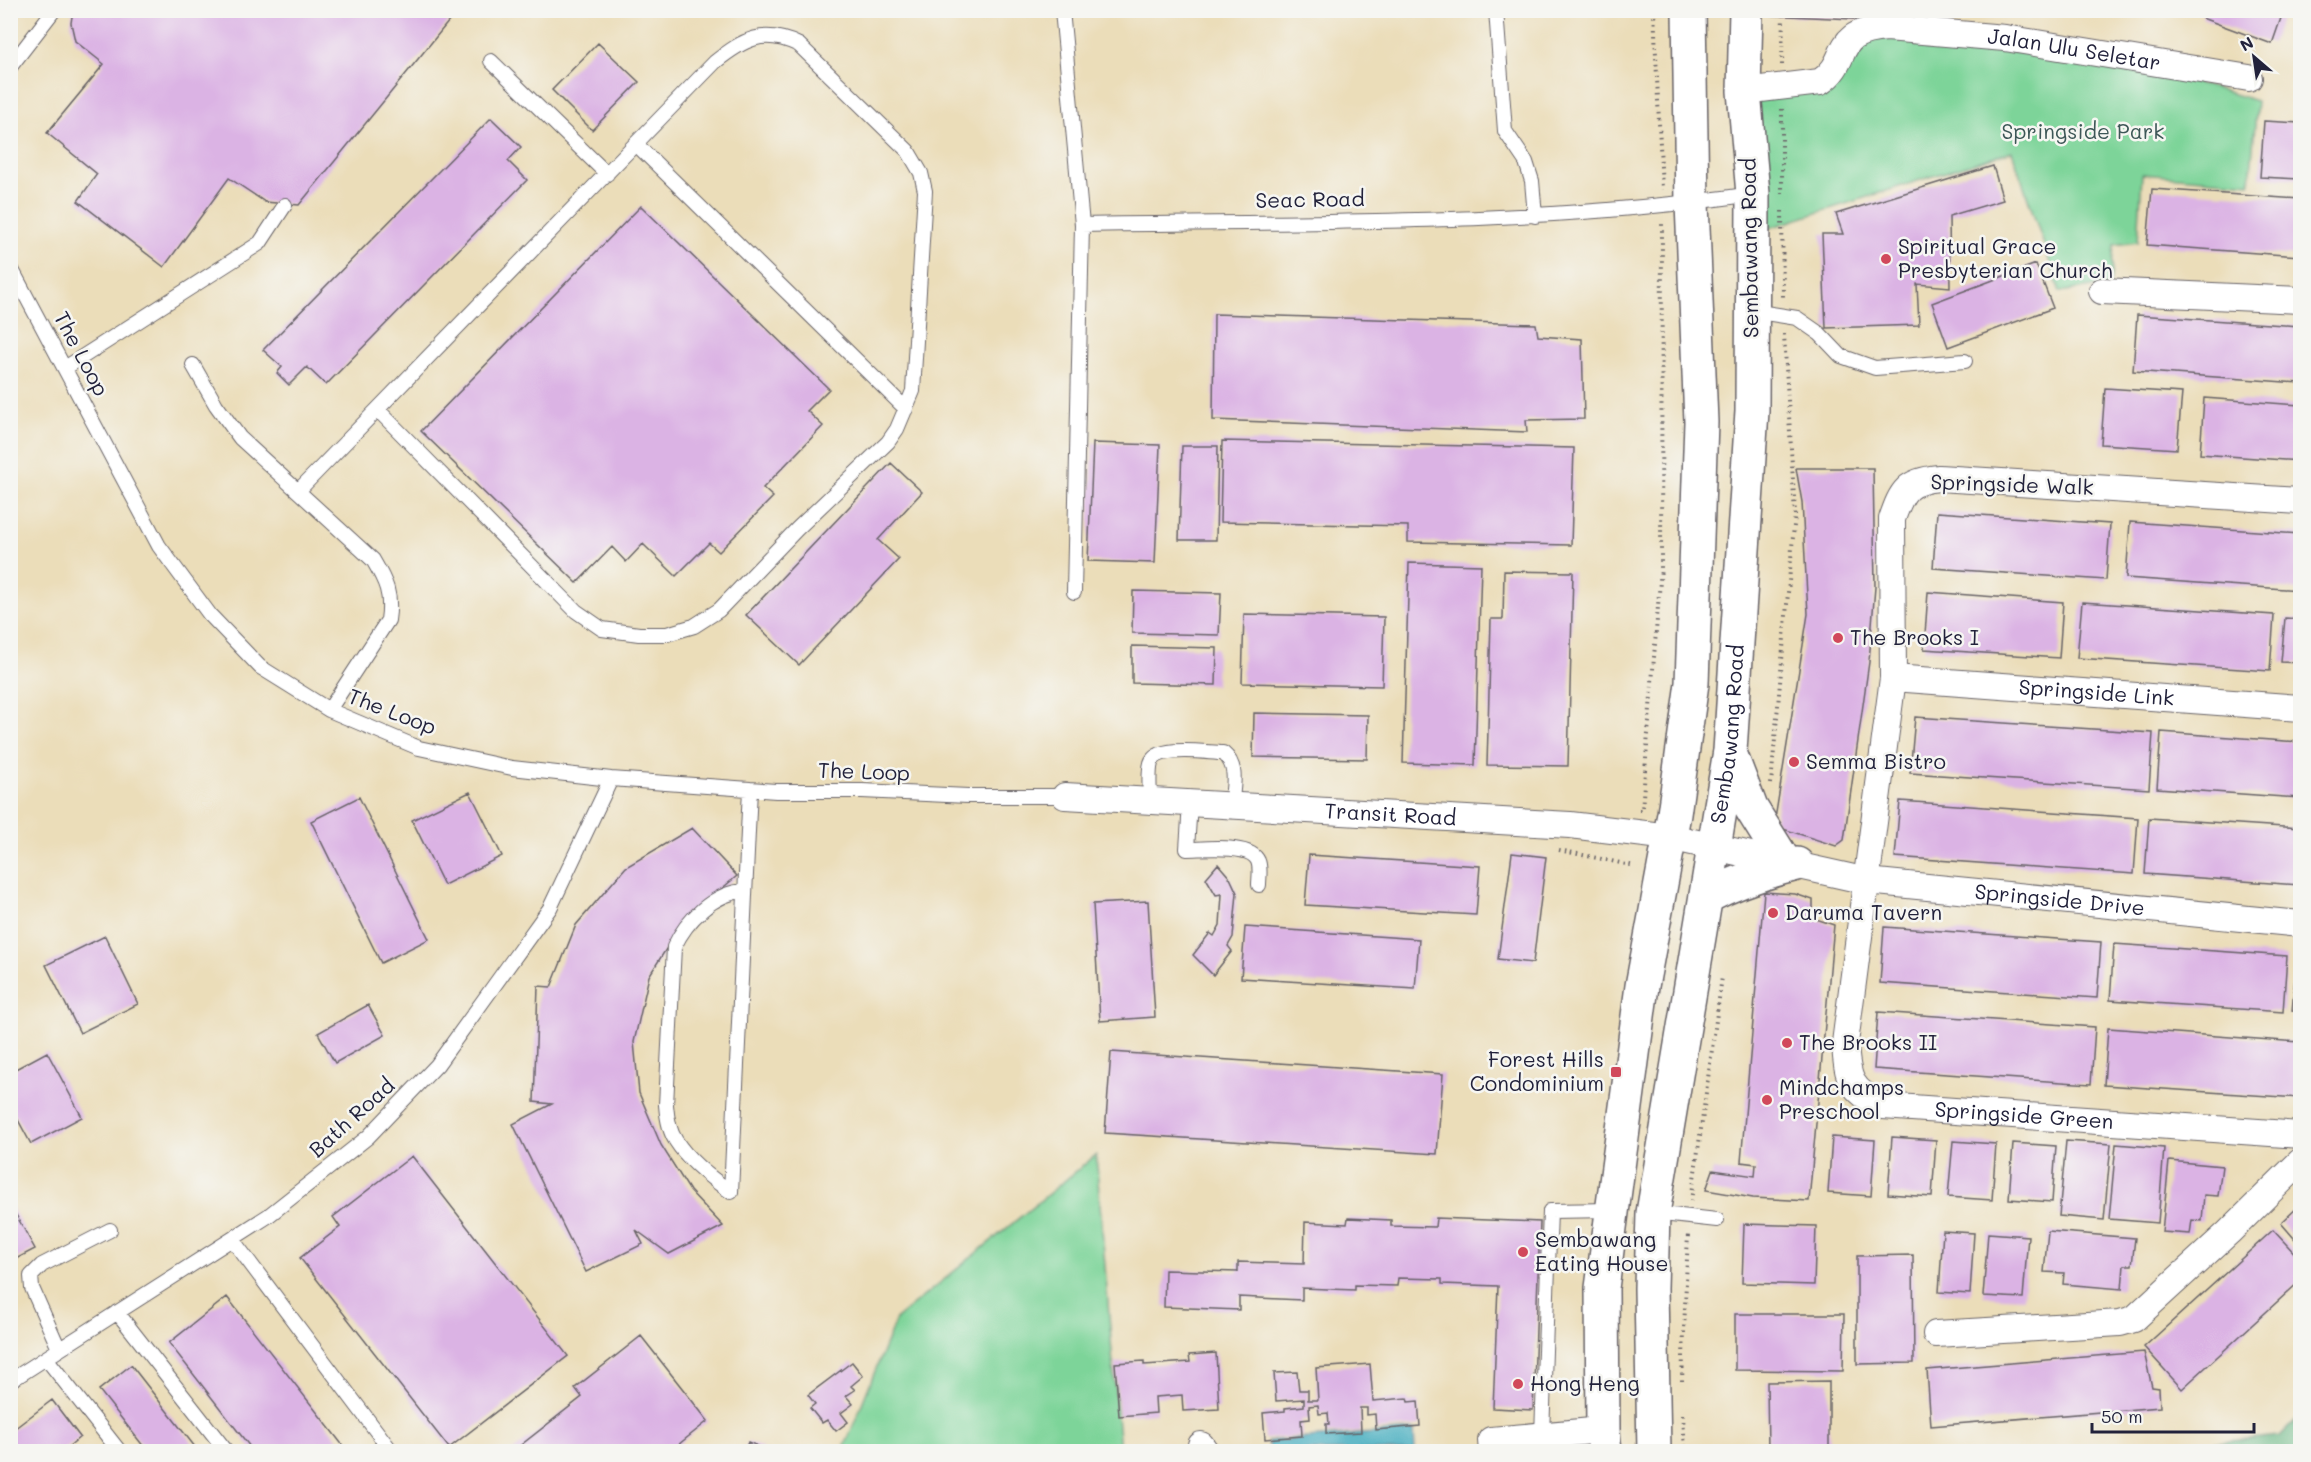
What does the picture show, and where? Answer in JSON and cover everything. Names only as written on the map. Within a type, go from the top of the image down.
[{"type":"main road","name":"Sembawang Road","points":[[1604,1441],[1602,1288],[1642,986],[1671,837],[1692,683],[1701,434],[1677,203],[1689,10]]},
{"type":"main road","name":"Sembawang Road","points":[[1654,1452],[1651,1288],[1653,1213],[1730,751],[1752,411],[1768,314],[1753,194],[1744,91],[1746,10]]},
{"type":"main road","points":[[1706,897],[1729,885],[1790,863],[1751,808],[1730,751]]},
{"type":"street","name":"Jalan Ulu Seletar","points":[[1744,91],[1820,82],[1828,77],[1848,41],[1857,33],[1887,28],[2005,38],[2249,78]]},
{"type":"street","points":[[2102,291],[2301,300]]},
{"type":"street","name":"Springside Walk","points":[[1867,881],[1893,678],[1892,519],[1900,497],[1907,487],[1921,480],[1939,478],[2301,501]]},
{"type":"street","name":"Springside Link","points":[[1893,678],[2301,708]]},
{"type":"street","name":"Transit Road","points":[[1065,796],[1570,825],[1671,837],[1714,846]]},
{"type":"street","name":"Springside Drive","points":[[1714,846],[1867,881],[2301,924]]},
{"type":"street","name":"Springside Green","points":[[1867,881],[1845,1043],[1846,1064],[1852,1084],[1864,1097],[1883,1106],[2301,1135]]},
{"type":"street","points":[[1936,1334],[2120,1323],[2134,1319],[2301,1162]]},
{"type":"street","points":[[1492,1446],[1542,1436],[1604,1441]]},
{"type":"lane","points":[[10,67],[54,10]]},
{"type":"lane","points":[[1496,10],[1505,131],[1526,162],[1532,181],[1535,216]]},
{"type":"lane","points":[[1065,11],[1082,225],[1074,592]]},
{"type":"lane","points":[[298,491],[715,62],[738,44],[758,37],[782,37],[799,45],[908,151],[921,173],[926,191],[913,391],[906,409],[888,442],[797,529],[719,610],[694,626],[667,634],[639,634],[602,629],[576,611],[378,410]]},
{"type":"lane","points":[[491,61],[607,174]]},
{"type":"lane","points":[[636,144],[906,409]]},
{"type":"lane","name":"Seac Road","points":[[1082,225],[1535,216],[1753,194]]},
{"type":"lane","points":[[65,368],[260,243],[285,205]]},
{"type":"lane","name":"The Loop","points":[[10,266],[159,546],[210,615],[260,667],[329,710],[419,748],[512,768],[611,780],[750,789],[968,796],[1065,796]]},
{"type":"lane","points":[[1768,314],[1797,318],[1820,334],[1840,356],[1875,368],[1965,361]]},
{"type":"lane","points":[[193,365],[216,405],[240,438],[373,560],[386,582],[390,604],[388,620],[329,710]]},
{"type":"lane","points":[[1150,801],[1151,762],[1156,755],[1166,751],[1223,753],[1234,766],[1231,806]]},
{"type":"lane","name":"Bath Road","points":[[10,1381],[268,1216],[368,1137],[437,1065],[550,908],[611,780]]},
{"type":"lane","points":[[745,891],[732,891],[717,898],[680,934],[674,947],[666,1105],[669,1125],[676,1141],[712,1179],[731,1192],[750,789]]},
{"type":"lane","points":[[1190,803],[1187,849],[1246,850],[1254,855],[1259,863],[1259,885]]},
{"type":"lane","points":[[1542,1436],[1550,1211],[1612,1210]]},
{"type":"lane","points":[[1653,1213],[1717,1220]]},
{"type":"lane","points":[[59,1349],[32,1288],[31,1276],[42,1265],[110,1230]]},
{"type":"lane","points":[[232,1239],[392,1452]]},
{"type":"lane","points":[[117,1312],[227,1452]]},
{"type":"lane","points":[[46,1358],[120,1452]]},
{"type":"path","points":[[1642,810],[1661,568],[1677,203],[1654,10]]},
{"type":"path","points":[[1771,786],[1795,514],[1768,314],[1783,10]]},
{"type":"path","points":[[1682,1383],[1688,1217],[1723,968]]},
{"type":"path","points":[[1682,1406],[1685,1452]]},
{"type":"green space","name":"Springside Park","points":[[1857,33],[2141,66],[2257,101],[2250,183],[2142,174],[2138,242],[2114,245],[2110,284],[2060,292],[2012,151],[1760,231],[1744,91],[1828,88]]},
{"type":"green space","points":[[1096,1155],[1120,1451],[843,1451],[896,1319]]},
{"type":"green space","points":[[2300,1416],[2300,1451],[2127,1451],[2280,1436]]},
{"type":"water","points":[[1414,1430],[1415,1451],[1269,1451],[1268,1441]]},
{"type":"building","points":[[73,10],[458,10],[299,205],[265,202],[229,178],[164,267],[78,201],[97,174],[47,133],[104,64],[75,41],[71,23]]},
{"type":"building","points":[[1764,10],[1942,10],[1941,23],[1763,15]]},
{"type":"building","points":[[2205,10],[2259,10],[2281,18],[2272,44],[2202,18]]},
{"type":"building","points":[[598,43],[639,82],[592,130],[552,90]]},
{"type":"building","points":[[491,118],[521,147],[508,161],[527,180],[326,385],[307,367],[289,385],[277,373],[282,367],[263,350]]},
{"type":"building","points":[[2264,121],[2300,123],[2300,179],[2260,177]]},
{"type":"building","name":"Spiritual Grace Presbyterian Church","points":[[1993,166],[2003,200],[1949,216],[1950,287],[1917,284],[1919,325],[1826,328],[1822,234],[1843,234],[1836,214]]},
{"type":"building","points":[[2152,189],[2300,199],[2300,256],[2147,245]]},
{"type":"building","points":[[641,206],[829,389],[807,411],[823,426],[763,488],[773,497],[719,552],[709,543],[676,576],[643,544],[626,562],[612,547],[577,583],[421,431]]},
{"type":"building","points":[[2036,264],[2053,308],[1948,347],[1932,303]]},
{"type":"building","points":[[1214,314],[1536,324],[1538,336],[1582,339],[1584,419],[1526,420],[1527,432],[1213,420]]},
{"type":"building","points":[[2137,315],[2300,326],[2300,383],[2133,371]]},
{"type":"building","points":[[2105,388],[2182,393],[2177,449],[2101,444]]},
{"type":"building","points":[[2204,398],[2300,405],[2300,461],[2200,454]]},
{"type":"building","points":[[1222,441],[1574,448],[1571,545],[1408,542],[1408,526],[1220,522]]},
{"type":"building","points":[[1093,443],[1160,445],[1155,563],[1088,561]]},
{"type":"building","points":[[1182,446],[1218,446],[1216,540],[1179,540]]},
{"type":"building","points":[[891,463],[922,492],[878,540],[899,559],[799,665],[746,615]]},
{"type":"building","name":"The Brooks I","points":[[1796,468],[1873,468],[1875,587],[1869,662],[1844,840],[1836,846],[1780,828],[1775,819],[1808,614],[1802,502]]},
{"type":"building","points":[[1937,512],[2110,524],[2106,580],[1933,568]]},
{"type":"building","points":[[2130,522],[2300,534],[2300,590],[2126,578]]},
{"type":"building","points":[[1409,563],[1481,565],[1475,765],[1403,763]]},
{"type":"building","points":[[1504,571],[1573,572],[1568,766],[1487,765],[1491,619],[1503,619]]},
{"type":"building","points":[[1133,591],[1221,593],[1219,635],[1132,633]]},
{"type":"building","points":[[1928,592],[2063,602],[2059,658],[1924,649]]},
{"type":"building","points":[[2082,602],[2274,615],[2270,671],[2077,658]]},
{"type":"building","points":[[1244,614],[1384,617],[1382,686],[1242,683]]},
{"type":"building","points":[[2285,618],[2300,619],[2300,663],[2281,662]]},
{"type":"building","points":[[1132,646],[1217,648],[1216,685],[1132,683]]},
{"type":"building","points":[[1254,713],[1368,715],[1367,759],[1253,757]]},
{"type":"building","points":[[1915,717],[2153,733],[2149,789],[1910,773]]},
{"type":"building","points":[[2161,732],[2300,742],[2300,798],[2157,788]]},
{"type":"building","points":[[470,792],[502,856],[444,885],[412,820]]},
{"type":"building","points":[[359,797],[429,939],[381,963],[311,821]]},
{"type":"building","points":[[1900,801],[2138,818],[2134,874],[1895,857]]},
{"type":"building","points":[[2149,818],[2300,828],[2300,885],[2145,874]]},
{"type":"building","points":[[692,828],[737,876],[685,919],[649,976],[634,1042],[639,1093],[661,1145],[690,1191],[723,1226],[669,1254],[636,1230],[643,1244],[586,1272],[513,1124],[552,1104],[534,1102],[538,986],[551,987],[576,925],[626,867]]},
{"type":"building","points":[[1512,853],[1546,857],[1533,963],[1498,959]]},
{"type":"building","points":[[1309,855],[1480,866],[1476,915],[1305,905]]},
{"type":"building","points":[[1218,864],[1230,878],[1237,893],[1233,937],[1228,946],[1232,951],[1213,975],[1193,955],[1210,933],[1214,936],[1220,925],[1222,894],[1216,895],[1206,878]]},
{"type":"building","name":"The Brooks II","points":[[1764,892],[1795,894],[1813,900],[1813,918],[1834,925],[1809,1201],[1753,1198],[1706,1190],[1713,1170],[1755,1176],[1756,1164],[1741,1162]]},
{"type":"building","points":[[1148,901],[1155,1017],[1100,1021],[1093,904]]},
{"type":"building","points":[[1245,927],[1419,939],[1415,989],[1241,978]]},
{"type":"building","points":[[1884,927],[2101,942],[2097,998],[1880,983]]},
{"type":"building","points":[[105,936],[138,1004],[80,1033],[46,965]]},
{"type":"building","points":[[2114,944],[2287,956],[2283,1012],[2110,1000]]},
{"type":"building","points":[[2297,955],[2300,955],[2300,1012],[2292,1011]]},
{"type":"building","points":[[368,1005],[385,1035],[335,1063],[318,1033]]},
{"type":"building","points":[[1878,1012],[2095,1027],[2091,1084],[1874,1069]]},
{"type":"building","points":[[2108,1028],[2300,1042],[2300,1098],[2104,1085]]},
{"type":"building","points":[[47,1052],[82,1117],[31,1144],[10,1105],[10,1072]]},
{"type":"building","points":[[1111,1052],[1443,1074],[1437,1154],[1105,1133]]},
{"type":"building","points":[[1832,1137],[1875,1140],[1871,1196],[1828,1193]]},
{"type":"building","points":[[1892,1137],[1936,1140],[1932,1197],[1888,1194]]},
{"type":"building","points":[[1953,1141],[1996,1144],[1992,1200],[1948,1197]]},
{"type":"building","points":[[2066,1141],[2111,1144],[2104,1220],[2059,1216]]},
{"type":"building","points":[[2013,1143],[2056,1146],[2052,1202],[2009,1199]]},
{"type":"building","points":[[2116,1144],[2164,1148],[2158,1223],[2109,1219]]},
{"type":"building","points":[[412,1156],[568,1356],[449,1448],[300,1258],[340,1227],[333,1217]]},
{"type":"building","points":[[2169,1161],[2222,1166],[2218,1196],[2204,1195],[2202,1221],[2192,1220],[2190,1234],[2162,1232]]},
{"type":"building","points":[[10,1204],[35,1249],[10,1262]]},
{"type":"building","points":[[2300,1205],[2300,1245],[2281,1223]]},
{"type":"building","points":[[1348,1218],[1391,1220],[1391,1226],[1435,1227],[1436,1218],[1540,1222],[1533,1410],[1493,1408],[1498,1286],[1442,1284],[1442,1279],[1398,1278],[1397,1286],[1355,1285],[1355,1290],[1302,1288],[1302,1300],[1239,1297],[1239,1310],[1164,1307],[1165,1270],[1238,1272],[1238,1262],[1304,1264],[1305,1222],[1347,1224]]},
{"type":"building","points":[[1744,1224],[1816,1226],[1814,1285],[1742,1283]]},
{"type":"building","points":[[2273,1230],[2300,1259],[2300,1281],[2182,1389],[2144,1347]]},
{"type":"building","points":[[1943,1231],[1974,1233],[1970,1294],[1939,1292]]},
{"type":"building","points":[[2048,1231],[2135,1238],[2132,1265],[2124,1265],[2122,1289],[2063,1284],[2064,1273],[2044,1272]]},
{"type":"building","points":[[1988,1233],[2028,1236],[2023,1298],[1983,1296]]},
{"type":"building","points":[[1913,1255],[1914,1363],[1857,1364],[1857,1256]]},
{"type":"building","points":[[227,1297],[348,1452],[254,1452],[169,1343]]},
{"type":"building","points":[[1735,1314],[1844,1314],[1843,1371],[1735,1370]]},
{"type":"building","points":[[641,1336],[708,1421],[669,1452],[512,1452],[582,1397],[575,1388]]},
{"type":"building","points":[[2144,1352],[2152,1387],[2159,1388],[2160,1407],[1931,1426],[1927,1370]]},
{"type":"building","points":[[1216,1353],[1219,1409],[1183,1411],[1182,1395],[1155,1397],[1156,1413],[1119,1416],[1115,1363],[1144,1361],[1144,1365],[1190,1362],[1189,1355]]},
{"type":"building","points":[[852,1362],[863,1376],[851,1386],[855,1390],[846,1396],[853,1404],[841,1413],[848,1422],[836,1431],[827,1420],[822,1423],[810,1408],[815,1404],[808,1395]]},
{"type":"building","points":[[1370,1364],[1373,1401],[1407,1398],[1408,1402],[1418,1401],[1420,1426],[1376,1430],[1375,1414],[1367,1415],[1367,1408],[1360,1408],[1361,1432],[1326,1434],[1326,1424],[1329,1424],[1328,1413],[1319,1414],[1318,1405],[1309,1406],[1310,1419],[1301,1420],[1302,1436],[1265,1439],[1263,1413],[1304,1406],[1304,1399],[1276,1401],[1274,1373],[1297,1372],[1299,1390],[1308,1390],[1308,1400],[1318,1400],[1316,1368]]},
{"type":"building","points":[[131,1365],[199,1452],[148,1452],[99,1390]]},
{"type":"building","points":[[1829,1381],[1829,1452],[1768,1452],[1767,1382]]},
{"type":"building","points":[[52,1400],[80,1437],[62,1452],[10,1452],[10,1432]]},
{"type":"building","points":[[748,1442],[762,1448],[761,1452],[744,1452]]},
{"type":"place","name":"Spiritual Grace Presbyterian Church","points":[[1886,259]]},
{"type":"place","name":"The Brooks I","points":[[1838,638]]},
{"type":"place","name":"Semma Bistro","points":[[1794,762]]},
{"type":"place","name":"Daruma Tavern","points":[[1773,913]]},
{"type":"place","name":"The Brooks II","points":[[1787,1043]]},
{"type":"place","name":"Forest Hills Condominium","points":[[1616,1072]]},
{"type":"place","name":"Mindchamps Preschool","points":[[1767,1100]]},
{"type":"place","name":"Sembawang Eating House","points":[[1523,1252]]},
{"type":"place","name":"Hong Heng","points":[[1518,1384]]}]
